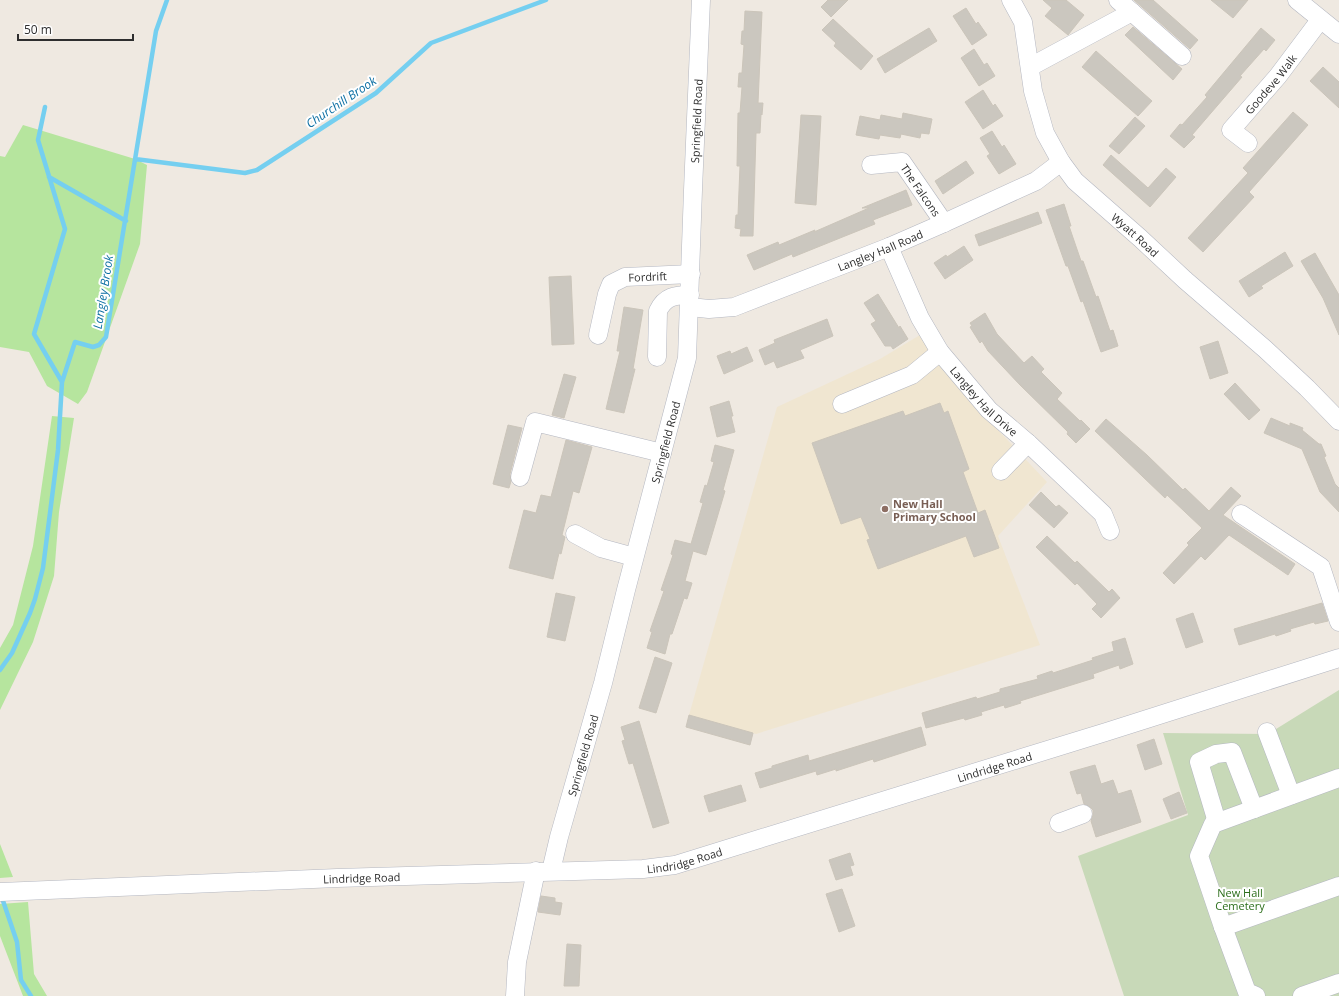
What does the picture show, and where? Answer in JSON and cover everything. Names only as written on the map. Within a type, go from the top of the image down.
[{"type":"street","name":"Springfield Road","points":[[515,996],[518,962],[544,871],[558,837],[603,683],[634,557],[687,358],[701,0]]},
{"type":"street","name":"Wyatt Road","points":[[1011,0],[1023,22],[1033,91],[1045,133],[1061,162],[1074,181],[1270,354],[1307,388],[1339,421]]},
{"type":"street","points":[[1297,0],[1339,34]]},
{"type":"street","points":[[1030,68],[1125,6],[1182,56]]},
{"type":"street","name":"Goodeve Walk","points":[[1248,143],[1231,130],[1278,76],[1320,20]]},
{"type":"street","name":"The Falcons","points":[[871,164],[902,162],[944,223]]},
{"type":"street","name":"Langley Hall Road","points":[[656,357],[658,311],[673,296],[690,301],[709,310],[734,307],[890,247],[1036,181],[1061,162]]},
{"type":"street","name":"Langley Hall Drive","points":[[890,247],[920,318],[940,352],[989,410],[1028,443],[1103,514],[1110,531]]},
{"type":"street","name":"Fordrift","points":[[598,336],[607,294],[611,284],[625,277],[691,274]]},
{"type":"street","points":[[842,404],[912,375],[940,352]]},
{"type":"street","points":[[520,476],[534,422],[662,453]]},
{"type":"street","points":[[1001,471],[1028,443]]},
{"type":"street","points":[[1241,514],[1321,568],[1339,622]]},
{"type":"street","points":[[575,534],[601,548],[634,557]]},
{"type":"street","name":"Lindridge Road","points":[[0,892],[337,878],[643,869],[675,865],[1106,732],[1339,658]]},
{"type":"street","points":[[1267,732],[1290,795]]},
{"type":"street","points":[[1218,822],[1199,762],[1216,754],[1232,752],[1254,808]]},
{"type":"street","points":[[1256,996],[1247,992],[1199,856],[1213,824],[1339,778]]},
{"type":"street","points":[[1059,822],[1083,814]]},
{"type":"street","points":[[1223,927],[1339,886]]},
{"type":"street","points":[[1302,996],[1339,983]]},
{"type":"shaded area","name":"New Hall Primary School","points":[[920,335],[940,365],[961,391],[1047,482],[998,536],[1040,645],[756,734],[689,715],[777,407],[880,359]]},
{"type":"green space","points":[[23,125],[135,159],[147,165],[140,244],[87,392],[78,404],[47,386],[29,352],[0,347],[0,156],[5,157]]},
{"type":"green space","points":[[52,416],[74,418],[59,512],[54,576],[33,642],[0,710],[0,648],[13,625],[33,546]]},
{"type":"green space","name":"New Hall Cemetery","points":[[1339,690],[1339,996],[1124,996],[1078,856],[1188,815],[1163,733],[1268,734]]},
{"type":"green space","points":[[0,844],[13,877],[0,878]]},
{"type":"green space","points":[[28,902],[34,974],[47,996],[23,996],[0,936],[0,904]]},
{"type":"building","points":[[828,0],[848,0],[831,17],[821,7]]},
{"type":"building","points":[[1043,0],[1066,0],[1084,15],[1068,35],[1045,16],[1052,8]]},
{"type":"building","points":[[1134,0],[1153,0],[1198,40],[1190,49]]},
{"type":"building","points":[[1211,0],[1248,0],[1233,18]]},
{"type":"building","points":[[966,8],[976,24],[978,22],[987,35],[972,45],[953,16]]},
{"type":"building","points":[[745,11],[762,12],[758,103],[763,103],[760,133],[756,133],[753,236],[740,236],[741,229],[735,228],[736,215],[738,215],[740,166],[737,166],[738,113],[740,113],[742,87],[738,87],[739,73],[742,73],[744,45],[741,44],[742,31],[744,31]]},
{"type":"building","points":[[833,19],[873,56],[861,70],[834,46],[836,43],[822,30]]},
{"type":"building","points":[[1133,27],[1182,69],[1173,80],[1125,35]]},
{"type":"building","points":[[929,28],[937,41],[885,73],[877,59]]},
{"type":"building","points":[[1261,28],[1275,40],[1266,51],[1264,49],[1240,76],[1242,77],[1192,135],[1195,137],[1184,148],[1170,136],[1207,97],[1205,95]]},
{"type":"building","points":[[974,49],[984,65],[987,63],[995,76],[979,86],[961,58]]},
{"type":"building","points":[[1096,51],[1152,101],[1138,116],[1082,67]]},
{"type":"building","points":[[1323,67],[1339,82],[1339,108],[1310,81]]},
{"type":"building","points":[[983,90],[993,106],[995,104],[1003,116],[983,129],[965,102]]},
{"type":"building","points":[[1293,112],[1308,125],[1249,192],[1254,197],[1203,252],[1188,238],[1248,173],[1243,168]]},
{"type":"building","points":[[903,113],[932,119],[929,134],[921,133],[920,138],[901,134],[900,138],[880,135],[879,139],[856,135],[860,116],[880,120],[881,115],[902,119]]},
{"type":"building","points":[[801,115],[821,116],[816,205],[795,203]]},
{"type":"building","points":[[1135,117],[1145,126],[1119,154],[1109,146]]},
{"type":"building","points":[[992,131],[1002,147],[1004,145],[1016,164],[999,174],[987,156],[990,154],[980,138]]},
{"type":"building","points":[[1111,155],[1148,188],[1166,168],[1176,177],[1150,207],[1103,165]]},
{"type":"building","points":[[966,161],[974,173],[943,194],[935,181]]},
{"type":"building","points":[[906,190],[912,205],[873,220],[875,224],[793,257],[792,254],[754,270],[747,255],[778,242],[779,245],[815,230],[814,232],[869,208],[862,208]]},
{"type":"building","points":[[1064,204],[1071,226],[1069,226],[1081,261],[1083,261],[1096,297],[1098,296],[1110,331],[1113,330],[1118,346],[1101,352],[1083,301],[1081,302],[1068,266],[1066,266],[1046,210]]},
{"type":"building","points":[[1038,212],[1042,223],[979,246],[975,235]]},
{"type":"building","points":[[964,246],[973,260],[945,279],[934,263]]},
{"type":"building","points":[[1285,252],[1293,266],[1261,286],[1263,288],[1249,297],[1239,281]]},
{"type":"building","points":[[1315,253],[1339,295],[1339,335],[1323,298],[1301,261]]},
{"type":"building","points":[[571,276],[574,344],[552,345],[549,277]]},
{"type":"building","points":[[878,294],[899,328],[900,326],[908,339],[893,349],[891,346],[885,346],[871,324],[876,321],[864,303]]},
{"type":"building","points":[[624,307],[643,310],[633,369],[635,369],[624,413],[606,409],[620,351],[617,351]]},
{"type":"building","points":[[985,313],[997,334],[1024,363],[1032,356],[1044,369],[1041,372],[1062,393],[1057,399],[1090,429],[1076,443],[1067,434],[1068,432],[988,351],[982,341],[980,343],[970,327],[972,326],[970,323]]},
{"type":"building","points":[[827,319],[833,336],[800,350],[804,358],[777,368],[774,361],[765,365],[759,350],[775,343],[774,340]]},
{"type":"building","points":[[1218,341],[1228,373],[1210,379],[1200,347]]},
{"type":"building","points":[[747,347],[753,361],[724,374],[717,356],[730,351],[731,354]]},
{"type":"building","points":[[564,374],[576,377],[564,418],[552,415]]},
{"type":"building","points":[[1235,383],[1260,410],[1249,420],[1224,394]]},
{"type":"building","points":[[729,401],[735,432],[717,437],[710,407]]},
{"type":"building","points":[[940,403],[944,413],[948,411],[969,469],[963,472],[978,513],[985,510],[999,548],[974,557],[966,536],[878,569],[867,540],[870,539],[861,517],[841,524],[812,443],[903,411],[905,416]]},
{"type":"building","points":[[1271,418],[1290,426],[1290,423],[1303,428],[1302,430],[1321,444],[1326,456],[1324,457],[1335,484],[1339,488],[1339,512],[1320,492],[1302,449],[1264,433]]},
{"type":"building","points":[[1106,419],[1147,455],[1183,490],[1185,488],[1209,511],[1231,487],[1241,496],[1223,515],[1295,564],[1288,575],[1229,535],[1205,560],[1201,556],[1174,584],[1163,573],[1189,545],[1187,543],[1202,528],[1167,495],[1165,498],[1095,431]]},
{"type":"building","points":[[508,425],[522,428],[510,474],[511,481],[509,488],[493,484]]},
{"type":"building","points":[[566,440],[592,447],[579,493],[573,491],[562,535],[565,537],[561,554],[559,553],[553,579],[509,568],[524,510],[536,513],[541,495],[551,497]]},
{"type":"building","points":[[715,445],[734,450],[723,490],[725,491],[706,555],[693,551],[685,581],[692,583],[687,599],[684,598],[672,634],[670,634],[665,654],[647,648],[652,632],[650,631],[664,591],[661,590],[673,555],[671,554],[675,540],[691,544],[703,503],[700,502],[705,485],[707,486],[714,462],[711,461]]},
{"type":"building","points":[[1041,492],[1056,507],[1059,505],[1068,513],[1054,528],[1029,505]]},
{"type":"building","points":[[1047,536],[1075,563],[1077,561],[1109,592],[1112,589],[1120,598],[1101,618],[1092,609],[1097,604],[1077,583],[1075,585],[1036,547]]},
{"type":"building","points":[[556,593],[575,597],[565,641],[547,637]]},
{"type":"building","points":[[1322,603],[1328,621],[1315,624],[1314,622],[1290,629],[1291,631],[1276,636],[1275,634],[1239,645],[1234,629]]},
{"type":"building","points":[[1193,613],[1203,642],[1186,648],[1176,619]]},
{"type":"building","points":[[1125,638],[1133,664],[1120,669],[1119,665],[1093,674],[1094,678],[1020,701],[1021,703],[1005,708],[1004,705],[981,712],[982,715],[926,728],[922,713],[976,697],[977,699],[1000,692],[1000,689],[1038,679],[1037,676],[1052,671],[1053,673],[1093,660],[1092,658],[1114,651],[1112,642]]},
{"type":"building","points":[[655,657],[672,663],[656,713],[639,708]]},
{"type":"building","points":[[689,715],[753,733],[750,745],[686,727]]},
{"type":"building","points":[[639,721],[669,823],[653,828],[633,763],[629,764],[622,741],[625,740],[621,727]]},
{"type":"building","points":[[921,727],[926,745],[874,762],[873,759],[836,771],[836,769],[817,775],[816,771],[760,788],[755,773],[808,755],[809,761]]},
{"type":"building","points":[[1154,739],[1162,764],[1145,770],[1137,745]]},
{"type":"building","points":[[1095,765],[1101,784],[1113,780],[1118,794],[1131,790],[1141,822],[1096,837],[1091,821],[1093,810],[1084,804],[1081,793],[1077,794],[1070,772]]},
{"type":"building","points":[[741,785],[746,801],[709,812],[704,796]]},
{"type":"building","points":[[1179,792],[1187,813],[1171,819],[1163,799]]},
{"type":"building","points":[[850,853],[854,865],[850,866],[853,875],[836,880],[829,860]]},
{"type":"building","points":[[842,889],[855,926],[839,932],[826,894]]},
{"type":"building","points":[[541,896],[555,898],[555,902],[562,903],[560,915],[538,912]]},
{"type":"building","points":[[567,944],[581,945],[579,986],[564,986]]},
{"type":"waterway","name":"Langley Brook","points":[[0,670],[12,653],[30,613],[43,568],[58,450],[62,382],[75,342],[93,347],[99,345],[106,337],[156,31],[167,0]]},
{"type":"waterway","name":"Churchill Brook","points":[[135,159],[245,173],[257,170],[376,93],[431,43],[546,0]]},
{"type":"waterway","points":[[45,107],[38,140],[65,229],[34,334],[62,382]]},
{"type":"waterway","points":[[49,177],[126,221]]},
{"type":"waterway","name":"Langley Brook","points":[[1,895],[17,942],[21,980],[31,996]]},
{"type":"place","name":"New Hall Primary School","points":[[885,509]]}]
